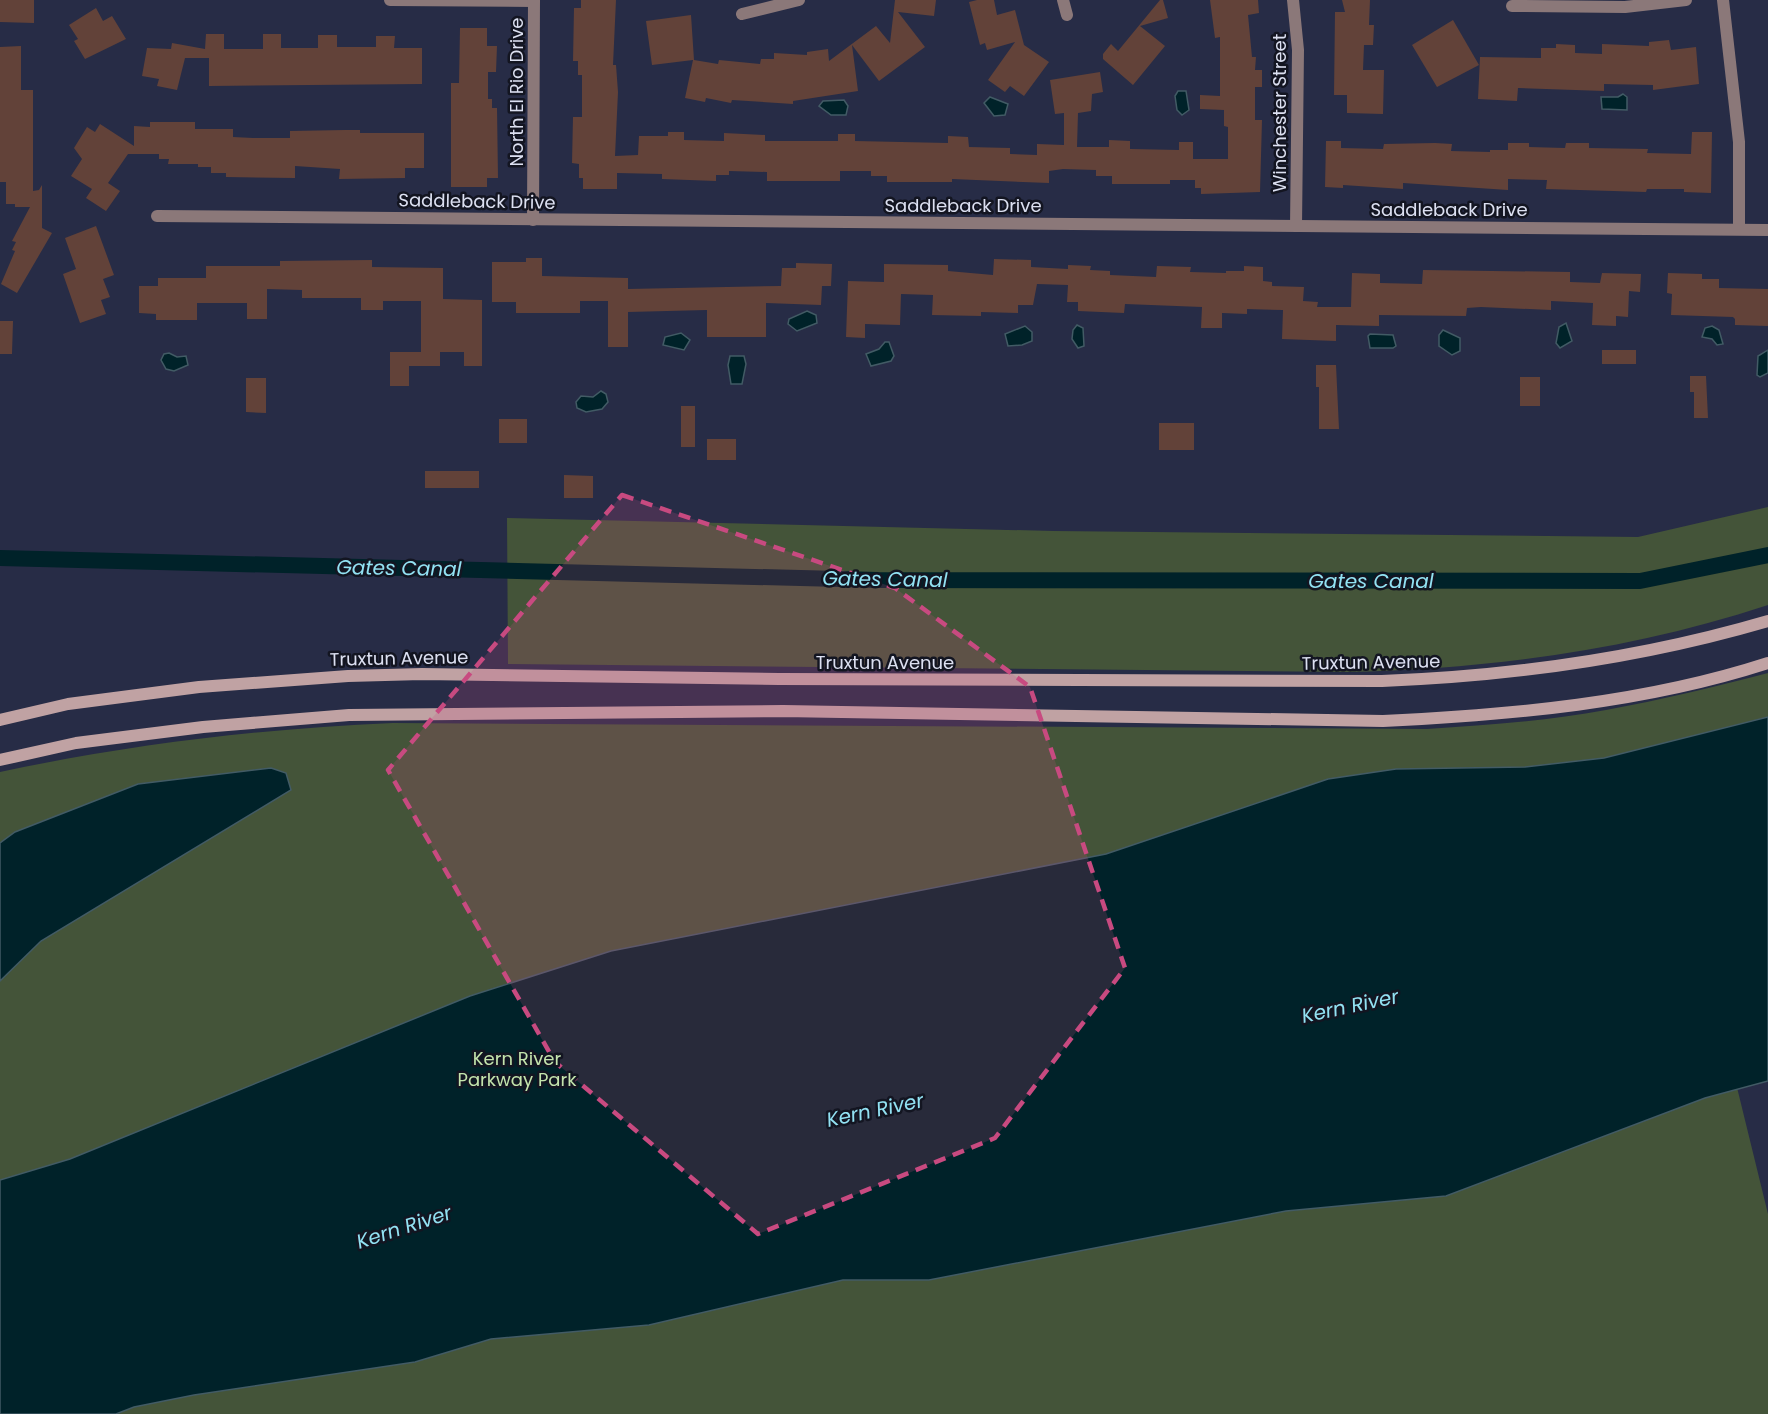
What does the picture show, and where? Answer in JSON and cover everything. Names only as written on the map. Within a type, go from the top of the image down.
[{"type":"main road","name":"Truxtun Avenue","points":[[0,720],[68,704],[199,687],[348,676],[422,674],[779,680],[1359,681],[1457,678],[1605,660],[1678,645],[1768,621]]},
{"type":"main road","points":[[0,760],[76,743],[203,727],[350,715],[783,711],[1383,721],[1460,718],[1612,699],[1768,663]]},
{"type":"street","points":[[390,0],[534,1]]},
{"type":"street","points":[[742,14],[799,0]]},
{"type":"street","points":[[1063,0],[1067,15]]},
{"type":"street","name":"Winchester Street","points":[[1293,0],[1298,50],[1296,226]]},
{"type":"street","points":[[1512,6],[1625,7],[1686,0]]},
{"type":"street","points":[[1723,0],[1739,142],[1739,230]]},
{"type":"street","name":"North El Rio Drive","points":[[533,220],[534,1]]},
{"type":"street","name":"Saddleback Drive","points":[[158,216],[1768,230]]},
{"type":"highlighted area","points":[[622,495],[895,588],[1030,687],[1125,968],[995,1138],[758,1234],[555,1062],[388,770]]},
{"type":"green space","points":[[1768,507],[1768,605],[1665,634],[1560,654],[1507,661],[1454,667],[1347,672],[508,664],[507,518],[1054,531],[1638,537]]},
{"type":"green space","name":"Kern River Parkway Park","points":[[1768,673],[1768,951],[1708,969],[1768,1214],[1768,1414],[0,1414],[0,772],[98,753],[195,739],[293,729],[393,723],[1427,729],[1584,714],[1667,698]]},
{"type":"water","points":[[1178,91],[1186,91],[1189,110],[1182,115],[1177,110],[1175,96]]},
{"type":"water","points":[[1623,94],[1627,97],[1627,110],[1602,109],[1601,97],[1618,97]]},
{"type":"water","points":[[990,97],[1008,104],[1005,115],[994,116],[984,103]]},
{"type":"water","points":[[844,100],[848,106],[846,115],[831,115],[819,106],[823,101]]},
{"type":"water","points":[[807,311],[816,315],[817,323],[797,331],[788,324],[789,319]]},
{"type":"water","points":[[1566,323],[1572,341],[1560,348],[1556,343],[1559,327]]},
{"type":"water","points":[[1077,325],[1083,328],[1084,346],[1078,348],[1072,339],[1073,330]]},
{"type":"water","points":[[1025,326],[1032,332],[1032,341],[1022,345],[1008,346],[1005,334]]},
{"type":"water","points":[[1712,326],[1719,330],[1723,344],[1717,345],[1712,339],[1702,337],[1705,328]]},
{"type":"water","points":[[1443,330],[1460,338],[1460,351],[1452,355],[1439,346],[1439,335]]},
{"type":"water","points":[[681,333],[690,340],[684,350],[663,345],[665,337]]},
{"type":"water","points":[[1370,334],[1393,335],[1396,346],[1370,348],[1368,336]]},
{"type":"water","points":[[885,342],[889,342],[894,356],[891,361],[871,366],[866,354],[879,349]]},
{"type":"water","points":[[1768,350],[1768,373],[1760,377],[1757,375],[1758,356]]},
{"type":"water","points":[[169,353],[177,357],[186,356],[188,365],[174,371],[166,369],[161,360],[164,354]]},
{"type":"water","points":[[730,356],[744,356],[746,364],[742,384],[731,384],[728,365]]},
{"type":"water","points":[[601,391],[606,394],[608,402],[602,409],[586,412],[577,408],[576,402],[581,396],[593,397]]},
{"type":"water","name":"Kern River","points":[[1768,717],[1768,1081],[1705,1098],[1446,1196],[1286,1211],[929,1280],[843,1280],[649,1325],[491,1339],[415,1362],[194,1395],[134,1407],[116,1414],[0,1414],[0,1180],[70,1159],[470,996],[611,951],[1106,854],[1328,779],[1396,769],[1525,767],[1604,758]]},
{"type":"water","points":[[271,768],[286,773],[291,790],[41,941],[0,981],[0,843],[15,832],[138,784]]},
{"type":"building","points":[[0,0],[34,0],[34,23],[0,22]]},
{"type":"building","points":[[581,0],[616,0],[613,65],[616,65],[618,92],[615,156],[638,155],[639,136],[668,136],[668,132],[684,132],[684,140],[724,141],[724,133],[765,135],[765,141],[838,141],[838,134],[855,134],[855,141],[948,143],[948,136],[968,137],[969,147],[1010,148],[1010,154],[1037,155],[1037,144],[1064,145],[1064,113],[1055,114],[1050,80],[1100,72],[1103,92],[1092,94],[1091,111],[1078,113],[1077,147],[1109,147],[1109,140],[1130,141],[1130,149],[1179,150],[1179,142],[1193,142],[1193,159],[1228,159],[1228,127],[1224,126],[1224,110],[1200,109],[1200,95],[1220,96],[1220,37],[1215,38],[1210,0],[1258,0],[1259,13],[1248,15],[1252,57],[1256,57],[1255,70],[1262,70],[1262,87],[1255,87],[1255,120],[1262,120],[1260,192],[1201,194],[1201,188],[1195,188],[1195,180],[1170,180],[1170,184],[1112,184],[1112,176],[1096,176],[1096,170],[1063,169],[1049,171],[1049,183],[952,179],[952,182],[887,182],[887,176],[871,176],[871,171],[840,171],[840,181],[767,181],[767,172],[729,171],[729,175],[716,175],[716,181],[662,179],[662,174],[617,173],[617,189],[583,189],[583,178],[579,178],[579,164],[572,163],[573,117],[582,117],[582,75],[578,75],[578,61],[573,61],[574,8],[581,8]]},
{"type":"building","points":[[895,0],[936,0],[934,16],[898,12],[925,47],[879,81],[852,45],[858,91],[793,101],[793,104],[732,100],[731,103],[706,98],[705,102],[685,98],[693,60],[652,65],[646,21],[691,15],[694,60],[718,64],[719,60],[760,64],[761,59],[774,59],[774,53],[807,55],[807,52],[828,49],[829,61],[876,26],[890,43]]},
{"type":"building","points":[[994,0],[997,15],[1015,10],[1024,45],[1049,62],[1024,96],[1010,86],[1005,92],[988,80],[1015,42],[987,50],[985,43],[980,45],[969,2]]},
{"type":"building","points":[[1160,0],[1163,0],[1168,18],[1140,26],[1165,46],[1133,85],[1103,59],[1103,54],[1111,44],[1118,51]]},
{"type":"building","points":[[1342,0],[1370,0],[1369,25],[1374,25],[1373,45],[1364,45],[1363,70],[1384,70],[1383,114],[1347,113],[1347,95],[1334,95],[1335,12],[1345,12]]},
{"type":"building","points":[[96,8],[103,21],[112,16],[126,39],[85,59],[74,41],[78,39],[69,25]]},
{"type":"building","points":[[1453,20],[1479,65],[1437,87],[1412,45]]},
{"type":"building","points":[[460,28],[487,28],[487,46],[497,46],[496,72],[488,72],[488,99],[492,99],[492,108],[497,108],[498,178],[487,178],[487,187],[451,187],[451,83],[459,83]]},
{"type":"building","points":[[206,34],[224,34],[224,49],[263,49],[263,34],[281,34],[281,48],[318,48],[318,35],[337,35],[337,47],[376,47],[376,36],[395,36],[394,48],[422,48],[422,84],[209,86],[209,58],[185,58],[177,90],[157,86],[159,79],[142,76],[147,48],[171,49],[172,43],[205,49]]},
{"type":"building","points":[[1669,40],[1671,50],[1696,47],[1699,84],[1653,90],[1653,85],[1604,84],[1604,91],[1518,88],[1517,101],[1478,99],[1480,57],[1541,58],[1541,48],[1556,48],[1556,44],[1575,45],[1575,53],[1602,54],[1602,44],[1649,46],[1649,42]]},
{"type":"building","points":[[21,46],[21,90],[33,90],[33,191],[39,190],[42,185],[42,228],[52,233],[17,293],[1,284],[15,251],[12,250],[16,242],[12,241],[30,207],[15,207],[15,204],[6,204],[6,182],[0,182],[0,47]]},
{"type":"building","points":[[150,122],[195,122],[195,129],[233,129],[233,137],[253,138],[290,138],[290,131],[360,130],[360,133],[424,133],[424,168],[405,168],[405,178],[339,179],[340,169],[295,166],[295,178],[226,177],[226,173],[211,173],[211,167],[198,167],[198,164],[168,164],[169,159],[159,159],[159,154],[128,154],[108,183],[120,191],[106,211],[86,198],[92,189],[71,176],[82,159],[74,148],[87,127],[95,132],[100,124],[134,146],[134,126],[150,127]]},
{"type":"building","points":[[1692,132],[1712,132],[1711,193],[1684,192],[1684,189],[1647,189],[1646,192],[1546,189],[1547,180],[1508,179],[1508,190],[1403,183],[1403,189],[1343,185],[1343,188],[1325,187],[1326,141],[1341,141],[1341,148],[1383,149],[1384,144],[1435,143],[1452,144],[1451,151],[1490,152],[1490,150],[1508,150],[1508,143],[1529,143],[1529,147],[1565,148],[1566,143],[1589,143],[1589,148],[1648,149],[1647,153],[1691,154]]},
{"type":"building","points":[[96,226],[114,275],[103,279],[110,297],[101,300],[106,314],[80,323],[63,274],[76,269],[65,238]]},
{"type":"building","points":[[526,258],[542,258],[542,276],[628,278],[628,289],[781,286],[782,268],[796,268],[796,263],[832,264],[831,286],[822,286],[821,305],[766,303],[766,337],[707,337],[707,310],[628,312],[628,347],[608,347],[608,301],[580,301],[580,313],[516,313],[516,302],[492,302],[492,262],[526,262]]},
{"type":"building","points":[[994,259],[1031,260],[1031,267],[1068,269],[1068,265],[1091,266],[1090,270],[1110,271],[1110,275],[1156,277],[1157,266],[1191,267],[1190,272],[1226,273],[1226,271],[1244,271],[1244,266],[1263,267],[1263,281],[1272,282],[1272,286],[1304,287],[1303,301],[1318,302],[1317,307],[1351,307],[1352,273],[1380,274],[1380,283],[1422,284],[1423,270],[1570,272],[1570,282],[1600,283],[1602,273],[1641,274],[1640,292],[1629,291],[1628,317],[1616,316],[1616,326],[1592,325],[1593,303],[1551,301],[1551,310],[1481,307],[1467,308],[1466,316],[1379,315],[1379,326],[1336,325],[1336,341],[1282,339],[1283,310],[1247,309],[1247,314],[1222,313],[1222,328],[1201,328],[1202,307],[1125,304],[1124,313],[1078,311],[1078,302],[1067,302],[1068,285],[1037,284],[1033,305],[1018,305],[1018,313],[981,312],[981,316],[932,315],[933,295],[901,294],[900,325],[865,324],[865,338],[846,337],[848,281],[884,282],[884,264],[948,265],[948,271],[993,275]]},
{"type":"building","points":[[372,260],[372,267],[443,268],[443,299],[482,300],[482,366],[464,366],[464,352],[440,352],[440,366],[409,366],[409,386],[390,386],[390,352],[421,352],[421,301],[383,301],[383,310],[361,310],[361,298],[302,298],[302,290],[267,289],[267,319],[247,319],[247,303],[197,303],[197,320],[156,320],[156,314],[139,313],[139,286],[158,286],[158,278],[206,278],[206,266],[280,266],[280,261]]},
{"type":"building","points":[[1668,273],[1702,274],[1702,279],[1719,279],[1719,288],[1768,289],[1768,326],[1735,325],[1733,317],[1671,315],[1672,294],[1667,293]]},
{"type":"building","points":[[0,321],[13,321],[12,354],[0,354]]},
{"type":"building","points":[[1602,350],[1636,350],[1636,364],[1602,364]]},
{"type":"building","points":[[1316,365],[1336,365],[1339,429],[1319,429],[1319,387],[1316,387]]},
{"type":"building","points":[[1690,376],[1706,376],[1708,418],[1694,418],[1694,392],[1690,392]]},
{"type":"building","points":[[1520,377],[1540,377],[1540,406],[1520,406]]},
{"type":"building","points":[[246,378],[266,378],[266,413],[246,412]]},
{"type":"building","points":[[681,406],[695,406],[695,447],[681,447]]},
{"type":"building","points":[[499,419],[527,419],[527,443],[499,443]]},
{"type":"building","points":[[1159,423],[1194,423],[1194,450],[1159,450]]},
{"type":"building","points":[[707,439],[736,439],[736,460],[707,460]]},
{"type":"building","points":[[425,471],[479,471],[479,488],[425,488]]},
{"type":"building","points":[[564,475],[593,476],[593,498],[564,498]]},
{"type":"waterway","name":"Gates Canal","points":[[0,558],[878,580],[1640,581],[1768,555]]}]
